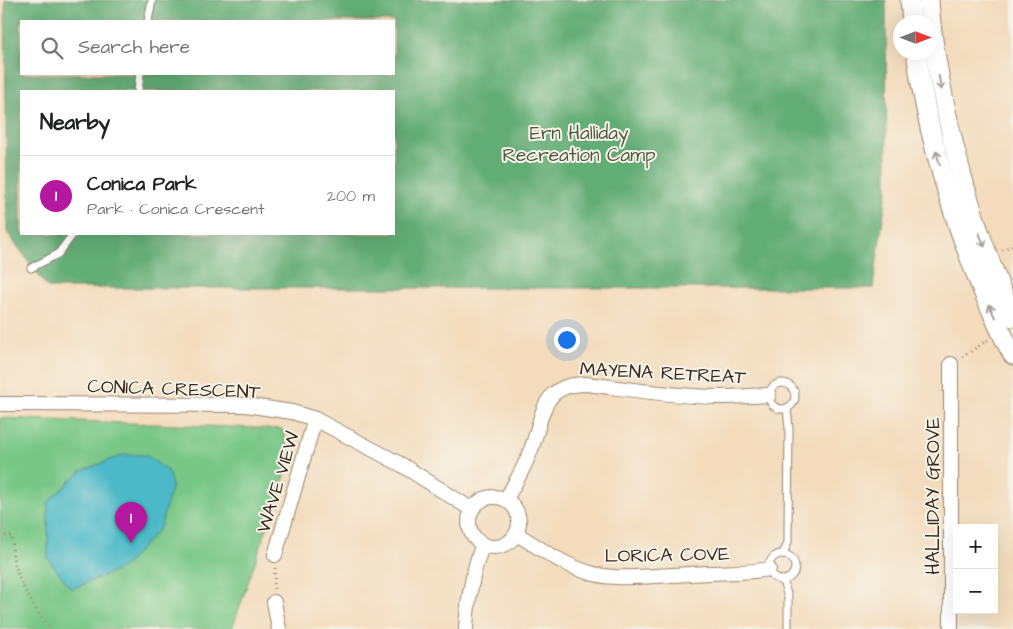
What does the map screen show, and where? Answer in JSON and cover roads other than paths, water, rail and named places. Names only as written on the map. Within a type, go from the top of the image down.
[{"type":"main road","points":[[910,0],[911,15]]},
{"type":"main road","points":[[929,0],[941,88],[959,168],[978,230],[1013,317]]},
{"type":"main road","points":[[917,60],[933,140],[966,251],[1001,332],[1013,354]]},
{"type":"street","name":"HALLIDAY GROVE","points":[[951,364],[951,629]]},
{"type":"street","name":"MAYENA RETREAT","points":[[506,499],[532,447],[546,404],[554,394],[564,387],[586,384],[701,396],[770,395]]},
{"type":"street","name":"CONICA CRESCENT","points":[[0,404],[245,405],[292,412],[315,419],[402,465],[471,509]]},
{"type":"street","name":"WAVE VIEW","points":[[275,555],[315,419]]},
{"type":"street","points":[[493,496],[506,499],[513,504],[518,512],[520,521],[517,534],[508,543],[500,547],[483,545],[470,532],[468,524],[471,509],[484,498],[493,496]]},
{"type":"street","name":"LORICA COVE","points":[[517,534],[576,568],[611,577],[754,572],[769,569]]},
{"type":"street","points":[[466,629],[467,612],[478,556],[483,545]]},
{"type":"street","points":[[274,602],[279,629]]},
{"type":"lane","points":[[148,20],[152,0]]},
{"type":"lane","points":[[138,90],[140,75]]},
{"type":"lane","points":[[31,268],[58,254],[72,235]]},
{"type":"lane","points":[[785,384],[793,390],[795,395],[794,401],[787,408],[777,408],[770,400],[771,390],[774,386],[785,384]]},
{"type":"lane","points":[[783,554],[788,542],[789,429],[787,408]]},
{"type":"lane","points":[[783,554],[789,556],[795,568],[793,574],[783,580],[774,578],[769,569],[770,560],[774,556],[783,554]]},
{"type":"lane","points":[[783,580],[788,598],[788,629]]},
{"type":"water","points":[[123,455],[146,455],[168,471],[172,485],[160,528],[123,568],[71,589],[48,558],[48,502],[81,471]]},
{"type":"place","name":"Conica Park","points":[[131,543]]},
{"type":"park label","name":"Ern Halliday Recreation Camp","points":[[579,143]]}]
